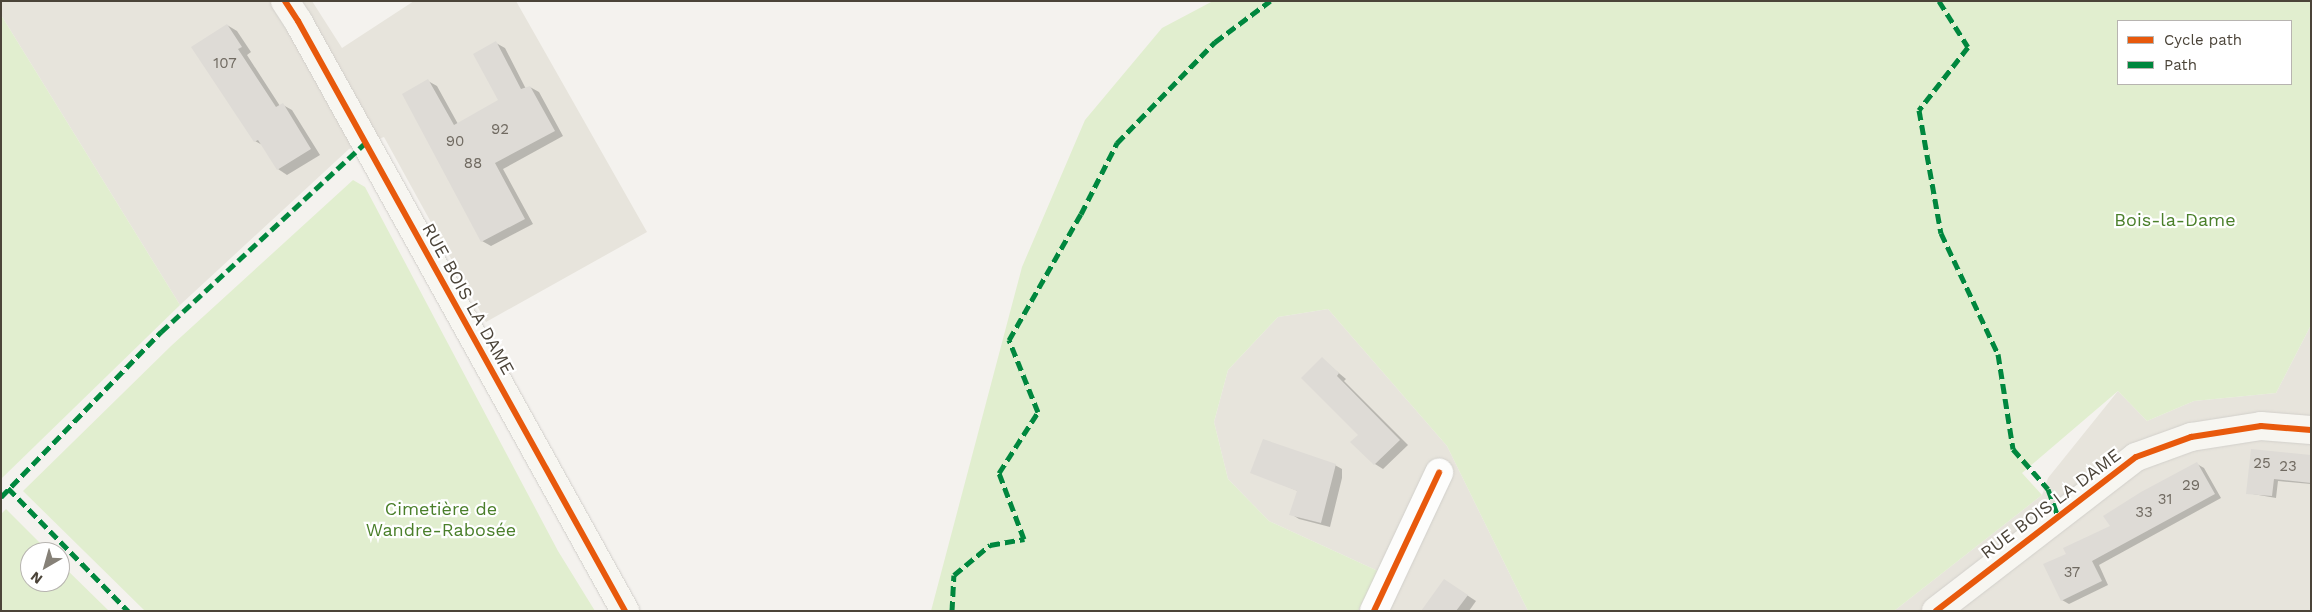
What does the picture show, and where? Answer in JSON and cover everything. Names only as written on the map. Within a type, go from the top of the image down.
[{"type":"street","name":"RUE BOIS LA DAME","points":[[285,1],[298,21],[625,611]]},
{"type":"street","name":"RUE BOIS LA DAME","points":[[1936,611],[2136,457],[2191,437],[2261,426],[2311,430]]},
{"type":"street","points":[[1374,611],[1439,474]]},
{"type":"shaded area","points":[[1,1],[312,1],[342,48],[414,1],[516,1],[647,232],[486,322],[384,137],[349,149],[180,305],[1,15]]},
{"type":"shaded area","points":[[1328,309],[1447,446],[1528,611],[1358,611],[1378,571],[1269,521],[1228,479],[1214,422],[1228,370],[1278,317]]},
{"type":"shaded area","points":[[2311,325],[2311,611],[1894,611],[2042,495],[2048,478],[2118,391],[2147,421],[2194,401],[2276,393]]},
{"type":"green space","name":"Bois-la-Dame","points":[[1213,1],[2311,1],[2311,325],[2276,393],[2194,401],[2147,421],[2118,391],[2022,473],[2042,495],[1894,611],[1528,611],[1447,446],[1328,309],[1278,317],[1228,370],[1214,422],[1228,479],[1269,521],[1378,571],[1358,611],[931,611],[1022,267],[1085,120],[1162,28]]},
{"type":"green space","points":[[1,15],[180,305],[1,479]]},
{"type":"green space","name":"Cimetière de Wandre-Rabosée","points":[[353,180],[365,187],[558,551],[595,611],[145,611],[23,491],[171,346]]},
{"type":"green space","points":[[6,509],[39,542],[20,542],[20,592],[70,592],[70,573],[109,611],[1,611],[1,514]]},
{"type":"building","points":[[227,24],[242,47],[238,49],[276,107],[283,103],[311,149],[277,170],[258,140],[254,142],[191,47]]},
{"type":"building","points":[[496,41],[521,89],[530,86],[555,131],[495,163],[525,219],[481,242],[402,94],[428,79],[454,125],[498,100],[473,54]]},
{"type":"building","points":[[1322,357],[1339,373],[1337,376],[1400,440],[1374,465],[1350,442],[1358,435],[1301,378]]},
{"type":"building","points":[[1263,439],[1336,464],[1321,523],[1289,515],[1297,491],[1250,473]]},
{"type":"building","points":[[2251,449],[2311,455],[2311,483],[2274,479],[2272,496],[2246,494]]},
{"type":"building","points":[[2197,462],[2215,494],[2092,561],[2102,581],[2061,601],[2043,564],[2066,554],[2063,548],[2110,526],[2103,516],[2141,492]]},
{"type":"building","points":[[1444,579],[1468,595],[1456,611],[1421,611]]},
{"type":"marked path","points":[[952,611],[954,575],[990,545],[1024,539],[999,473],[1038,412],[1009,340],[1081,214],[1117,143],[1215,42],[1270,1]]},
{"type":"marked path","points":[[1939,1],[1968,47],[1919,110],[1941,233],[1998,354],[2013,449],[2048,489],[2058,517]]},
{"type":"marked path","points":[[1,497],[161,332],[364,144]]},
{"type":"marked path","points":[[8,488],[128,611]]},
{"type":"cycle path","points":[[285,1],[298,21],[625,611]]},
{"type":"cycle path","points":[[1936,611],[2136,457],[2191,437],[2261,426],[2311,430]]},
{"type":"cycle path","points":[[1374,611],[1439,473]]}]
